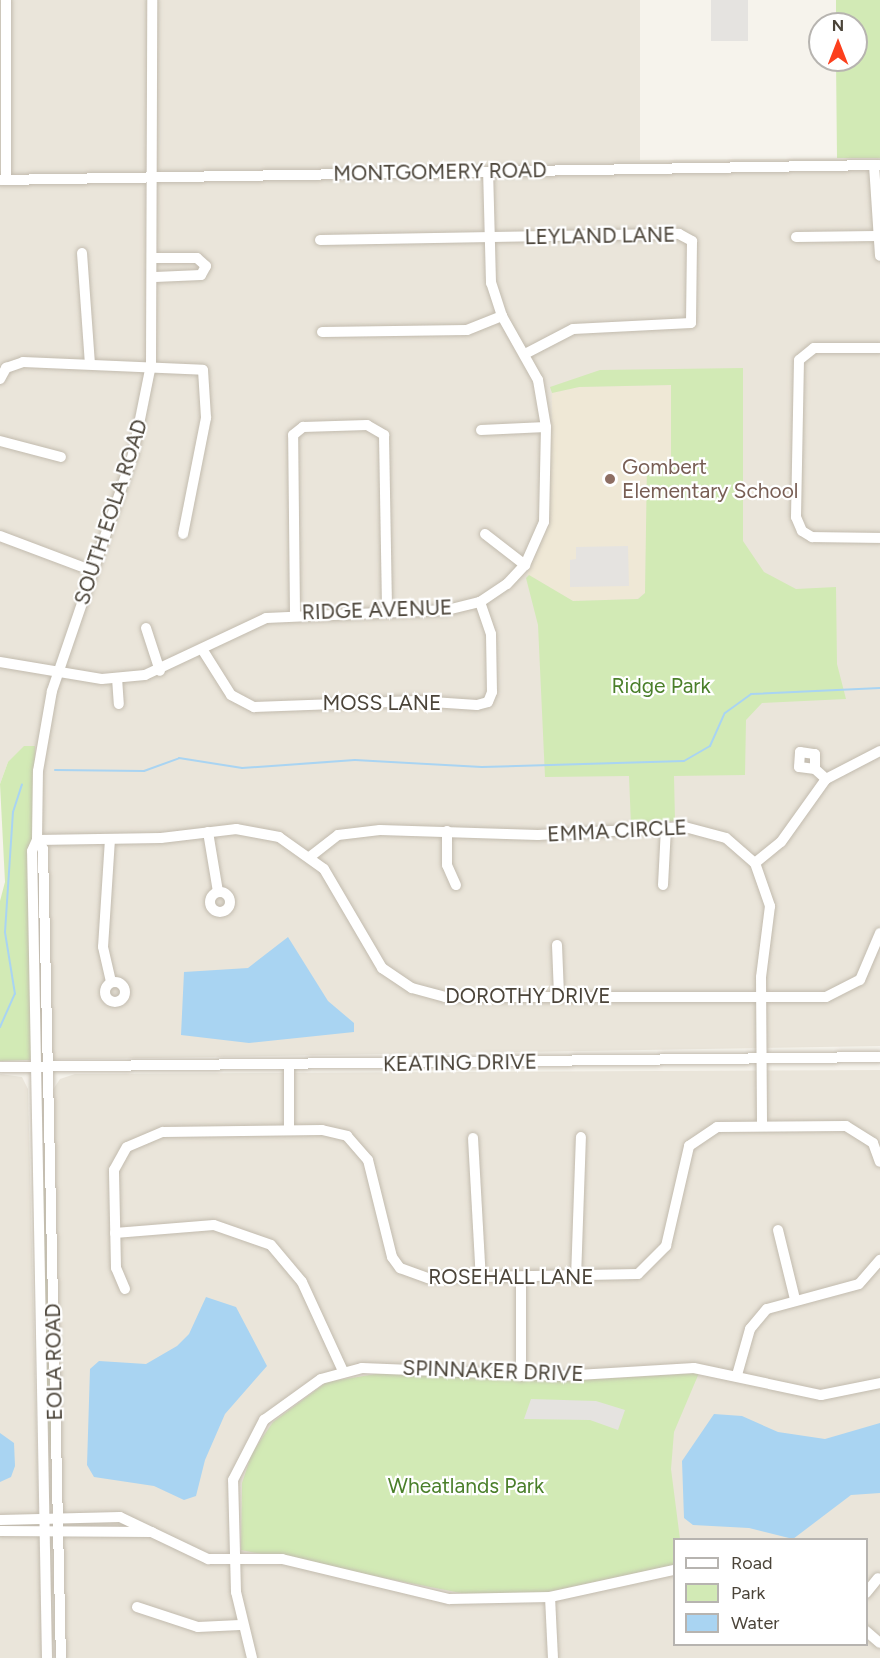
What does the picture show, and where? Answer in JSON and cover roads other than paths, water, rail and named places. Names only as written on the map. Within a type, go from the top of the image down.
[{"type":"street","points":[[3,180],[6,0]]},
{"type":"street","name":"SOUTH EOLA ROAD","points":[[40,1066],[32,851],[37,840],[38,771],[58,672],[133,454],[151,365],[155,277],[152,0]]},
{"type":"street","points":[[877,165],[876,236],[880,256]]},
{"type":"street","name":"MONTGOMERY ROAD","points":[[3,180],[877,165]]},
{"type":"street","name":"RIDGE AVENUE","points":[[0,662],[58,672],[117,678],[160,671],[250,623],[295,613],[447,610],[480,602],[525,565],[544,522],[546,427],[540,387],[525,354],[502,316],[491,283],[488,172]]},
{"type":"street","name":"LEYLAND LANE","points":[[320,240],[679,234],[692,241],[691,323],[573,328],[525,354]]},
{"type":"street","points":[[796,237],[876,236]]},
{"type":"street","points":[[82,253],[90,364]]},
{"type":"street","points":[[155,258],[197,258],[206,266],[201,275],[155,277]]},
{"type":"street","points":[[322,332],[467,330],[502,316]]},
{"type":"street","points":[[880,348],[814,348],[799,360],[796,518],[802,531],[812,537],[880,538]]},
{"type":"street","points":[[0,379],[6,368],[23,362],[194,366],[203,370],[207,381],[206,418],[183,534]]},
{"type":"street","points":[[295,613],[293,435],[303,427],[367,425],[384,435],[387,611]]},
{"type":"street","points":[[481,430],[546,427]]},
{"type":"street","points":[[0,441],[61,457]]},
{"type":"street","points":[[484,534],[525,565]]},
{"type":"street","points":[[0,536],[93,571]]},
{"type":"street","name":"MOSS LANE","points":[[202,649],[231,695],[254,707],[417,701],[477,705],[488,702],[492,692],[491,634],[480,602]]},
{"type":"street","points":[[146,628],[160,671]]},
{"type":"street","points":[[117,678],[119,704]]},
{"type":"street","points":[[755,864],[781,842],[826,779],[880,751]]},
{"type":"street","points":[[815,769],[826,779]]},
{"type":"street","points":[[663,885],[666,828]]},
{"type":"street","name":"EMMA CIRCLE","points":[[311,856],[348,833],[447,831],[538,835],[666,828],[719,834],[755,864],[771,906],[761,998],[762,1124]]},
{"type":"street","points":[[447,831],[447,865],[456,885]]},
{"type":"street","points":[[208,832],[218,892]]},
{"type":"street","name":"DOROTHY DRIVE","points":[[37,840],[110,839],[208,832],[268,833],[311,856],[331,881],[365,947],[403,983],[445,997],[559,995],[826,997],[847,989],[871,964],[880,933]]},
{"type":"street","points":[[110,839],[103,947],[111,982]]},
{"type":"street","points":[[557,945],[559,995]]},
{"type":"street","name":"KEATING DRIVE","points":[[0,1067],[880,1057]]},
{"type":"street","points":[[289,1130],[290,1065]]},
{"type":"street","name":"EOLA ROAD","points":[[40,1066],[47,1658]]},
{"type":"street","name":"EOLA ROAD","points":[[40,1066],[58,1518],[61,1658]]},
{"type":"street","name":"ROSEHALL LANE","points":[[125,1289],[116,1268],[114,1170],[136,1140],[163,1131],[335,1132],[362,1149],[387,1243],[400,1268],[428,1278],[624,1277],[652,1266],[666,1246],[689,1146],[717,1127],[762,1124],[846,1126],[873,1143],[880,1162]]},
{"type":"street","points":[[576,1278],[581,1137]]},
{"type":"street","points":[[473,1138],[481,1279]]},
{"type":"street","points":[[115,1233],[214,1225],[272,1245],[302,1282],[343,1371]]},
{"type":"street","points":[[778,1230],[795,1299]]},
{"type":"street","points":[[737,1375],[757,1318],[795,1299],[859,1284],[880,1260]]},
{"type":"street","points":[[521,1279],[521,1376]]},
{"type":"street","name":"SPINNAKER DRIVE","points":[[252,1658],[240,1625],[233,1558],[233,1480],[250,1440],[282,1402],[343,1371],[384,1367],[521,1376],[678,1368],[737,1375],[821,1395],[880,1383]]},
{"type":"street","points":[[0,1520],[120,1517],[199,1557],[282,1559],[441,1599],[550,1597],[673,1570]]},
{"type":"street","points":[[0,1531],[152,1532]]},
{"type":"street","points":[[868,1592],[878,1578]]},
{"type":"street","points":[[550,1597],[553,1658]]},
{"type":"street","points":[[137,1607],[181,1624],[240,1625]]},
{"type":"street","points":[[868,1632],[880,1643]]},
{"type":"water","points":[[288,937],[328,1001],[354,1023],[354,1032],[249,1043],[181,1035],[184,972],[248,968]]},
{"type":"water","points":[[206,1297],[236,1307],[267,1366],[225,1414],[205,1460],[196,1496],[184,1500],[154,1486],[94,1477],[87,1465],[90,1369],[99,1361],[146,1364],[177,1346],[189,1334]]},
{"type":"water","points":[[714,1414],[742,1416],[778,1432],[825,1439],[880,1423],[880,1493],[851,1495],[794,1538],[749,1528],[693,1525],[684,1518],[682,1461]]},
{"type":"water","points":[[0,1433],[14,1443],[15,1466],[11,1477],[0,1482]]},
{"type":"waterway","points":[[55,770],[144,771],[179,758],[242,768],[355,760],[482,767],[684,761],[710,746],[725,713],[751,694],[880,688]]},
{"type":"waterway","points":[[0,1027],[15,994],[5,932],[13,812],[22,784]]},
{"type":"place","name":"Gombert Elementary School","points":[[610,479]]},
{"type":"park label","name":"Ridge Park","points":[[661,686]]},
{"type":"park label","name":"Wheatlands Park","points":[[466,1486]]}]
